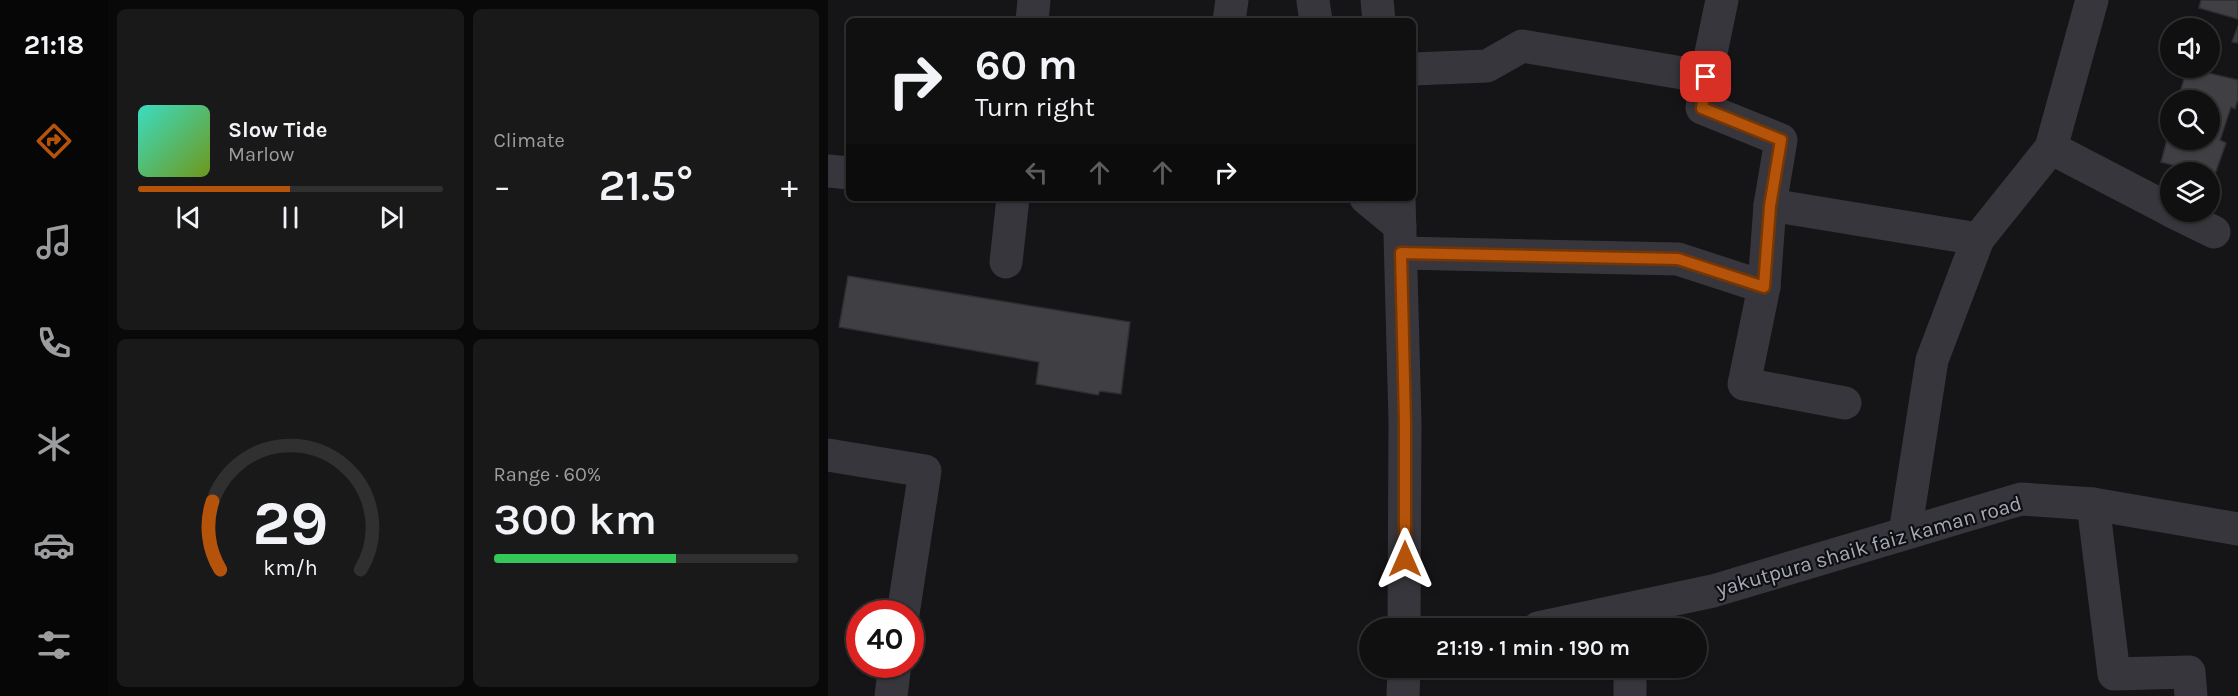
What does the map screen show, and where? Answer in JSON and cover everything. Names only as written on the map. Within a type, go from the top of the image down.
[{"type":"street","points":[[1032,18],[1034,0]]},
{"type":"street","points":[[1229,18],[1232,0]]},
{"type":"street","points":[[1377,0],[1379,18]]},
{"type":"street","points":[[1722,0],[1702,108],[1781,140],[1770,206],[1764,287],[1744,384],[1845,403]]},
{"type":"street","points":[[1905,533],[1932,360],[1978,239],[2051,148],[2092,0]]},
{"type":"street","points":[[1416,69],[1487,66],[1522,46],[1706,77]]},
{"type":"street","points":[[2051,148],[2160,205]]},
{"type":"street","points":[[828,171],[846,173]]},
{"type":"street","points":[[1006,262],[1013,201]]},
{"type":"street","points":[[1370,201],[1400,226],[1678,259],[1764,287]]},
{"type":"street","points":[[1770,206],[1978,239]]},
{"type":"street","points":[[2194,222],[2214,232]]},
{"type":"street","points":[[1400,226],[1405,421],[1404,618]]},
{"type":"street","points":[[828,455],[925,471],[905,600]]},
{"type":"street","name":"yakutpura shaik faiz kaman road","points":[[1629,618],[2021,499],[2093,504],[2238,529]]},
{"type":"street","points":[[2093,504],[2114,685],[2189,672],[2191,696]]},
{"type":"street","points":[[891,696],[893,678]]},
{"type":"street","points":[[1403,696],[1404,678]]},
{"type":"street","points":[[1630,678],[1630,696]]},
{"type":"building","points":[[2201,0],[2238,0],[2238,19],[2199,8]]},
{"type":"building","points":[[2238,26],[2238,43],[2232,42]]},
{"type":"building","points":[[2220,76],[2238,80],[2238,99],[2235,109],[2231,107],[2220,140],[2220,90],[2181,90],[2184,78],[2220,78]]},
{"type":"building","points":[[2220,140],[2226,143],[2219,162],[2161,162],[2164,150],[2220,150]]},
{"type":"building","points":[[848,276],[1130,322],[1121,394],[1100,391],[1098,395],[1036,384],[1039,362],[839,327]]},
{"type":"route","points":[[1405,559],[1405,421],[1401,253],[1678,259],[1764,287],[1770,206],[1781,140],[1702,108],[1706,77]]}]
